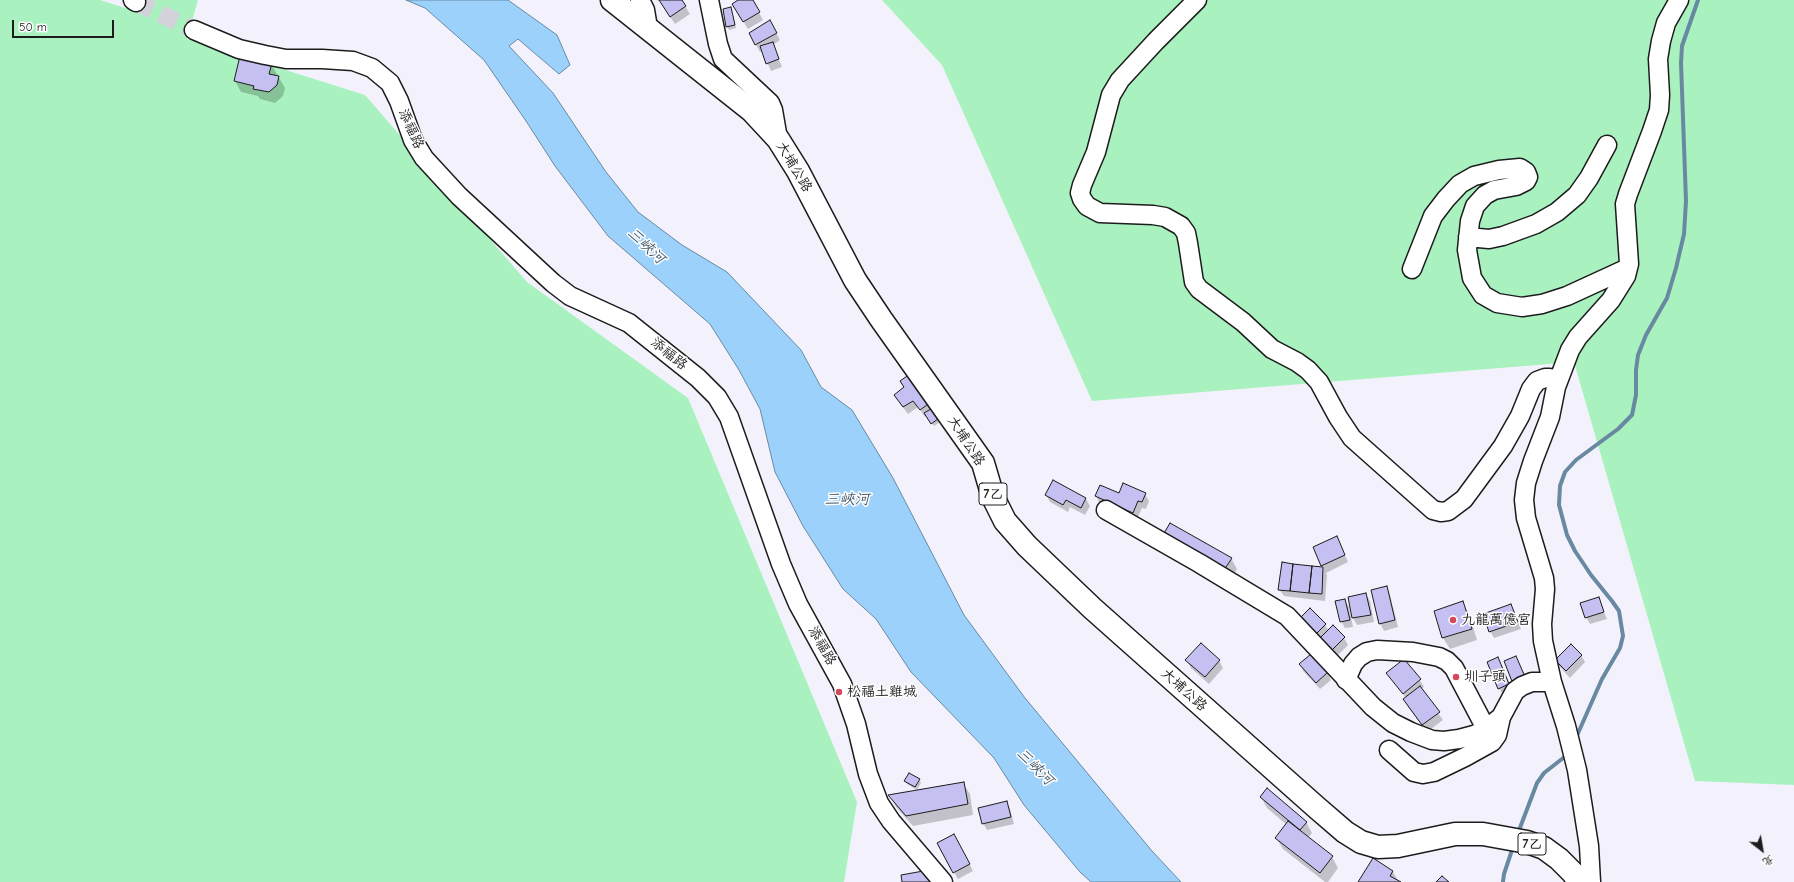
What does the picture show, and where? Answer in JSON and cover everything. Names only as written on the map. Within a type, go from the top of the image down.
[{"type":"main road","name":"大埔公路","points":[[612,0],[752,111],[778,139],[798,171],[856,280],[881,319],[983,463],[993,497],[1005,521],[1027,546],[1092,608],[1344,832],[1361,842],[1378,847],[1398,846],[1455,834],[1483,834],[1528,842],[1544,848],[1559,859],[1581,879]]},
{"type":"street","points":[[640,0],[645,10],[648,28]]},
{"type":"street","points":[[709,0],[718,44],[724,59],[770,103],[773,110],[778,139]]},
{"type":"street","points":[[1197,0],[1156,41],[1115,87],[1111,95],[1096,152],[1080,193],[1082,200],[1087,206],[1100,213],[1114,215],[1153,215],[1165,217],[1181,226],[1186,233],[1194,282],[1199,289],[1243,322],[1272,349],[1298,362],[1308,370],[1319,382],[1352,438],[1433,510],[1441,512],[1448,511],[1464,499],[1503,446],[1520,416],[1531,389],[1537,381],[1544,378],[1550,378],[1554,381],[1556,388]]},
{"type":"street","points":[[1581,879],[1589,846],[1580,790],[1566,726],[1552,682],[1543,641],[1542,624],[1545,589],[1526,518],[1524,500],[1526,483],[1550,417],[1556,388],[1570,350],[1578,337],[1611,300],[1626,276],[1628,268],[1628,245],[1625,204],[1659,110],[1660,94],[1658,59],[1661,41],[1666,23],[1679,0]]},
{"type":"street","name":"添福路","points":[[231,56],[198,31],[239,49],[265,55],[286,58],[353,62],[372,68],[390,83],[399,101],[413,140],[424,158],[458,196],[570,296],[629,323],[698,378],[717,397],[729,417],[780,564],[798,604],[842,684],[856,724],[868,774],[879,803],[891,821],[943,882]]},
{"type":"street","points":[[1468,237],[1489,239],[1503,236],[1536,224],[1557,212],[1577,195],[1589,178],[1607,145]]},
{"type":"street","points":[[1412,269],[1433,216],[1460,184],[1474,176],[1499,170],[1520,168],[1526,172],[1528,177],[1526,181],[1516,186],[1494,190],[1485,195],[1475,206],[1470,221],[1467,250],[1472,278],[1483,294],[1497,303],[1522,307],[1542,304],[1567,296],[1628,268]]},
{"type":"street","points":[[1106,510],[1199,563],[1286,616],[1373,707],[1393,723],[1432,740],[1444,741],[1474,735],[1483,731],[1501,717]]},
{"type":"street","points":[[1346,680],[1353,664],[1359,657],[1367,652],[1377,650],[1414,652],[1439,657],[1447,661],[1454,668],[1483,723]]},
{"type":"street","points":[[1389,750],[1414,772],[1423,774],[1434,772],[1492,742],[1497,735],[1501,717],[1516,691],[1522,686],[1532,682],[1552,682]]},
{"type":"green space","points":[[0,0],[100,0],[138,12],[145,0],[198,0],[187,39],[365,95],[527,282],[688,398],[857,802],[844,882],[0,882]]},
{"type":"green space","points":[[882,0],[1794,0],[1794,785],[1695,781],[1574,362],[1092,401],[942,65]]},
{"type":"water","name":"三峽河","points":[[406,0],[508,0],[557,35],[570,65],[559,74],[518,39],[509,46],[553,93],[606,172],[638,212],[682,245],[727,272],[801,350],[821,387],[852,410],[893,478],[964,615],[1025,698],[1152,851],[1181,882],[1091,882],[1080,872],[1024,805],[994,758],[911,672],[876,619],[843,589],[803,526],[775,472],[760,409],[739,370],[710,324],[608,236],[555,166],[484,60],[425,8]]},
{"type":"building","points":[[659,0],[682,0],[686,6],[670,17]]},
{"type":"building","points":[[738,0],[753,0],[760,12],[743,22],[732,4]]},
{"type":"building","points":[[731,7],[735,25],[726,27],[723,9]]},
{"type":"building","points":[[770,20],[777,33],[755,45],[749,33]]},
{"type":"building","points":[[773,42],[779,59],[766,64],[760,46]]},
{"type":"building","points":[[240,56],[272,63],[269,74],[279,76],[277,85],[269,92],[253,89],[254,86],[234,81]]},
{"type":"building","points":[[910,374],[931,402],[920,410],[913,401],[903,407],[894,395],[904,387],[900,381]]},
{"type":"building","points":[[936,406],[942,416],[931,424],[924,413]]},
{"type":"building","points":[[1053,480],[1086,498],[1081,508],[1066,500],[1063,505],[1045,495]]},
{"type":"building","points":[[1123,483],[1146,493],[1142,502],[1138,501],[1133,513],[1095,496],[1100,485],[1119,493]]},
{"type":"building","points":[[1170,523],[1232,558],[1224,570],[1163,535]]},
{"type":"building","points":[[1337,536],[1345,555],[1321,566],[1313,547]]},
{"type":"building","points":[[1282,562],[1293,564],[1290,591],[1278,590]]},
{"type":"building","points":[[1293,564],[1312,566],[1309,593],[1290,591]]},
{"type":"building","points":[[1312,566],[1323,567],[1322,594],[1309,593]]},
{"type":"building","points":[[1387,586],[1395,620],[1379,624],[1371,590]]},
{"type":"building","points":[[1366,593],[1371,615],[1352,618],[1348,597]]},
{"type":"building","points":[[1599,597],[1604,612],[1585,618],[1580,603]]},
{"type":"building","points":[[1345,599],[1350,620],[1340,622],[1335,601]]},
{"type":"building","name":"九龍萬億宮","points":[[1463,601],[1472,629],[1442,638],[1434,611]]},
{"type":"building","points":[[1511,604],[1518,622],[1489,632],[1483,614]]},
{"type":"building","points":[[1310,608],[1326,624],[1313,637],[1298,620]]},
{"type":"building","points":[[1333,625],[1345,637],[1328,654],[1316,642]]},
{"type":"building","points":[[1201,643],[1220,660],[1205,677],[1185,660]]},
{"type":"building","points":[[1571,644],[1582,655],[1566,671],[1555,660]]},
{"type":"building","points":[[1311,654],[1328,672],[1316,683],[1299,664]]},
{"type":"building","points":[[1516,656],[1526,679],[1513,684],[1504,661]]},
{"type":"building","points":[[1498,657],[1509,684],[1498,689],[1487,662]]},
{"type":"building","points":[[1404,659],[1421,679],[1403,694],[1386,673]]},
{"type":"building","points":[[1420,686],[1440,712],[1422,725],[1403,699]]},
{"type":"building","points":[[909,773],[920,779],[915,787],[904,781]]},
{"type":"building","points":[[964,782],[968,804],[906,816],[888,795]]},
{"type":"building","points":[[1267,788],[1307,822],[1300,830],[1260,797]]},
{"type":"building","points":[[1007,801],[1011,817],[982,824],[978,808]]},
{"type":"building","points":[[1288,821],[1333,856],[1320,873],[1275,838]]},
{"type":"building","points":[[954,834],[970,864],[953,873],[937,843]]},
{"type":"building","points":[[1373,858],[1393,871],[1390,876],[1401,882],[1358,882]]},
{"type":"building","points":[[929,870],[931,882],[902,882],[901,875]]},
{"type":"building","points":[[1442,876],[1449,882],[1436,882]]},
{"type":"waterway","points":[[1575,740],[1602,679],[1620,648],[1623,636],[1619,611],[1591,575],[1575,551],[1567,535],[1559,505],[1560,486],[1565,472],[1576,460],[1618,429],[1632,415],[1636,395],[1636,370],[1638,355],[1646,335],[1667,298],[1676,268],[1684,234],[1686,201],[1681,63],[1682,46],[1698,0]]},
{"type":"waterway","points":[[1518,833],[1537,783],[1544,773],[1567,755]]},
{"type":"waterway","points":[[1503,882],[1504,874],[1513,847]]},
{"type":"tunnel","points":[[136,2],[194,30]]},
{"type":"place","name":"九龍萬億宮","points":[[1453,620]]},
{"type":"place","name":"圳子頭","points":[[1456,677]]},
{"type":"place","name":"松福土雞城","points":[[839,692]]}]
